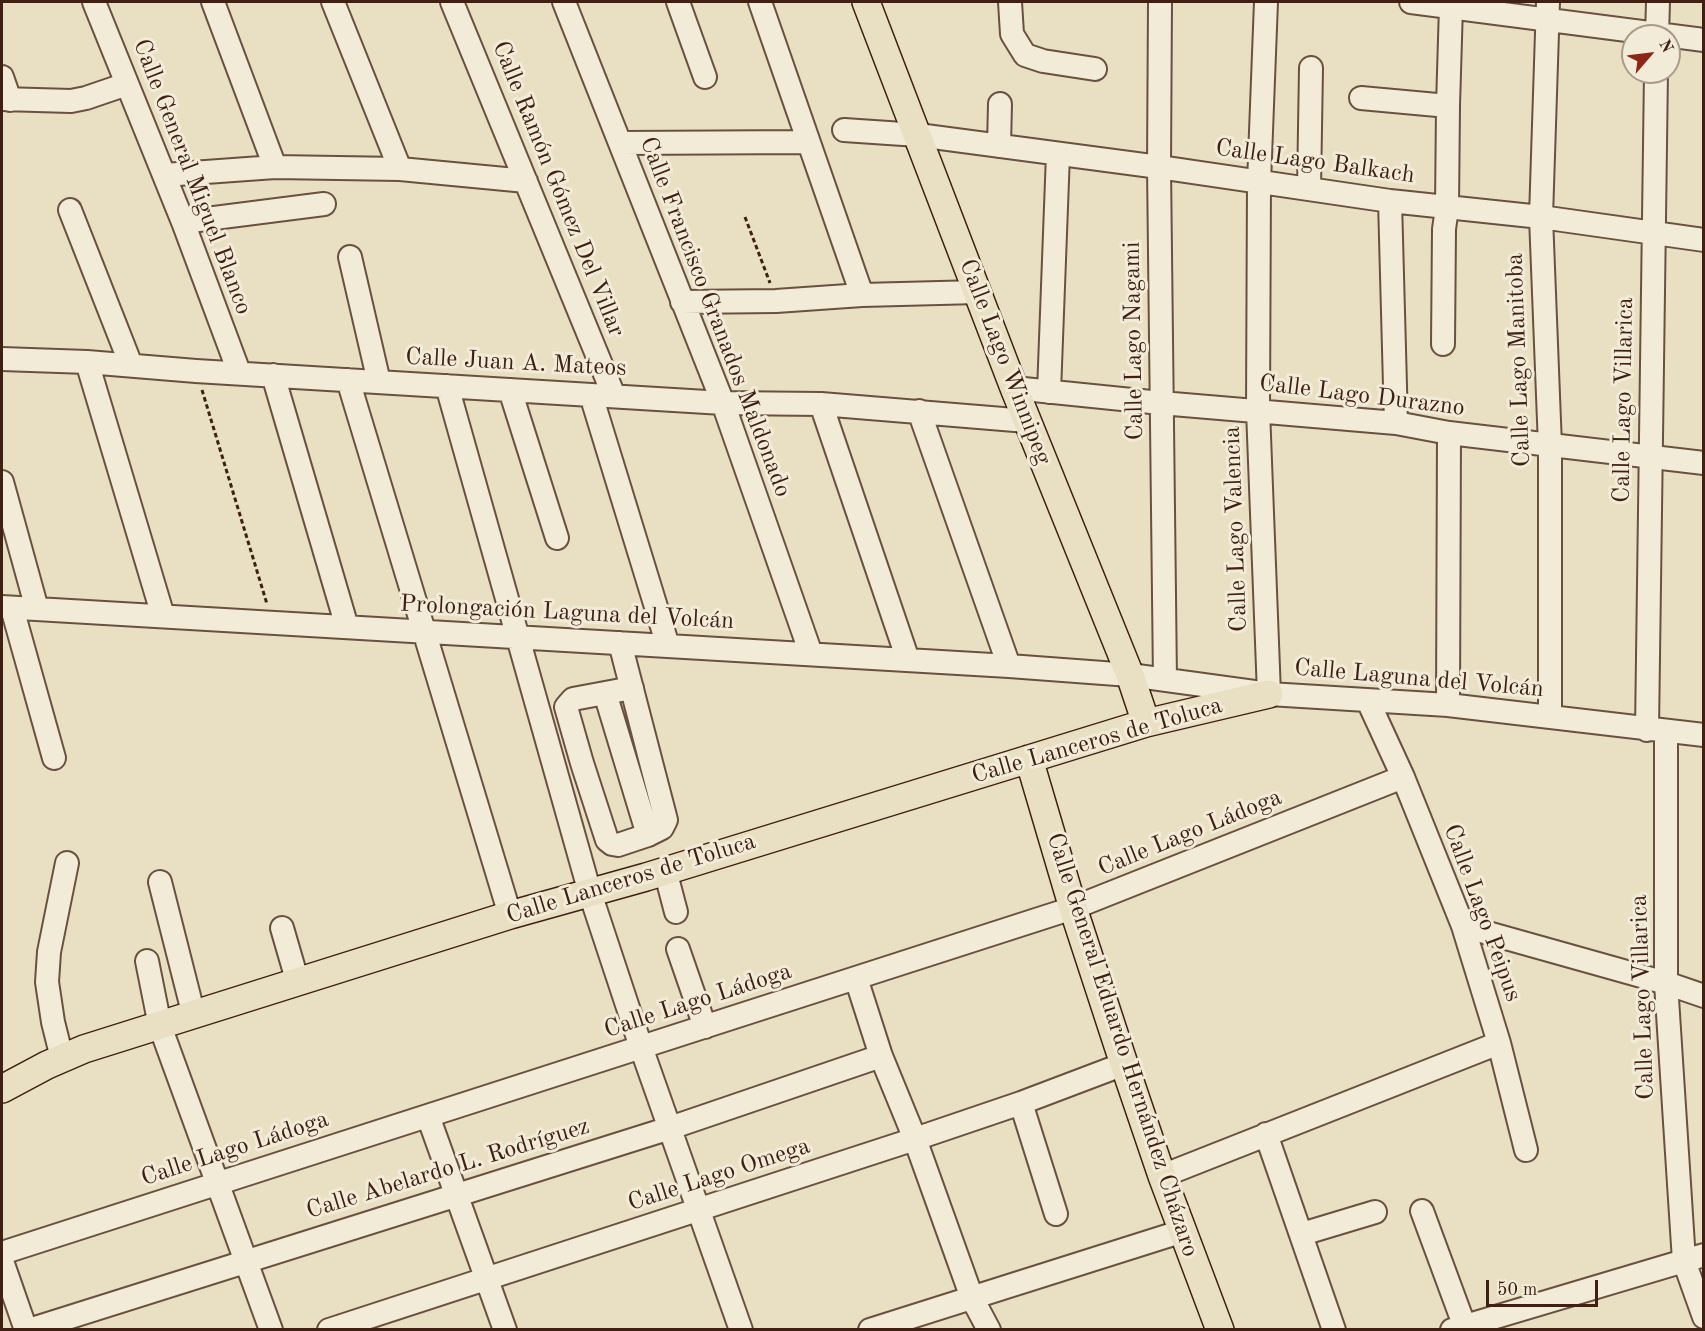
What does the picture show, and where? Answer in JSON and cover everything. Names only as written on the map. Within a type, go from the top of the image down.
[{"type":"main road","name":"Calle Lago Winnipeg","points":[[866,2],[1014,388],[1130,675],[1146,723]]},
{"type":"main road","name":"Calle Lanceros de Toluca","points":[[2,1089],[84,1049],[510,915],[590,893],[1146,723],[1269,694]]},
{"type":"main road","name":"Calle General Eduardo Hernández Cházaro","points":[[1029,759],[1073,908],[1124,1064],[1162,1176],[1220,1329]]},
{"type":"street","name":"Calle General Miguel Blanco","points":[[94,2],[183,222],[239,372]]},
{"type":"street","points":[[213,2],[275,167]]},
{"type":"street","points":[[333,2],[400,169]]},
{"type":"street","name":"Calle Ramón Gómez Del Villar","points":[[452,2],[614,396]]},
{"type":"street","name":"Calle Francisco Granados Maldonado","points":[[564,2],[723,403],[811,654]]},
{"type":"street","points":[[678,2],[705,76]]},
{"type":"street","points":[[760,2],[862,295]]},
{"type":"street","points":[[1010,2],[1012,34],[1025,55],[1043,61],[1095,69]]},
{"type":"street","name":"Calle Lago Nagami","points":[[1160,2],[1159,167],[1165,680]]},
{"type":"street","name":"Calle Lago Valencia","points":[[1266,2],[1259,183],[1258,410],[1269,694]]},
{"type":"street","points":[[1411,2],[1547,10],[1621,27]]},
{"type":"street","points":[[1657,24],[1658,2]]},
{"type":"street","points":[[1443,344],[1451,6]]},
{"type":"street","name":"Calle Lago Manitoba","points":[[1547,10],[1542,217],[1550,446],[1550,717]]},
{"type":"street","points":[[1681,38],[1704,40]]},
{"type":"street","points":[[1309,189],[1311,68]]},
{"type":"street","points":[[2,77],[6,100],[70,101],[127,84]]},
{"type":"street","name":"Calle Lago Villarica","points":[[1656,84],[1650,458],[1666,983],[1694,1258],[1704,1317]]},
{"type":"street","points":[[1361,98],[1448,106]]},
{"type":"street","points":[[999,146],[1000,104]]},
{"type":"street","name":"Calle Lago Balkach","points":[[844,130],[918,135],[1390,201],[1542,217],[1704,240]]},
{"type":"street","points":[[620,143],[807,142]]},
{"type":"street","points":[[1049,392],[1058,154]]},
{"type":"street","points":[[164,175],[275,167],[400,169],[526,181]]},
{"type":"street","points":[[1390,201],[1396,423]]},
{"type":"street","points":[[183,222],[324,204]]},
{"type":"street","points":[[70,210],[131,365]]},
{"type":"street","points":[[350,257],[379,382]]},
{"type":"street","points":[[682,302],[776,301],[862,295],[978,292]]},
{"type":"street","name":"Calle Juan A. Mateos","points":[[2,359],[87,362],[196,371],[723,403],[821,404],[1027,421]]},
{"type":"street","points":[[87,362],[163,616]]},
{"type":"street","points":[[273,375],[347,627]]},
{"type":"street","points":[[348,380],[510,915]]},
{"type":"street","points":[[447,386],[590,893],[641,1047],[741,1329]]},
{"type":"street","name":"Calle Lago Durazno","points":[[1014,388],[1396,423],[1449,433],[1704,463]]},
{"type":"street","points":[[510,390],[557,538]]},
{"type":"street","points":[[591,395],[668,646]]},
{"type":"street","points":[[821,404],[908,660]]},
{"type":"street","points":[[919,411],[1009,666]]},
{"type":"street","points":[[1448,705],[1449,433]]},
{"type":"street","points":[[2,482],[37,609]]},
{"type":"street","points":[[7,608],[54,758]]},
{"type":"street","name":"Prolongación Laguna del Volcán","points":[[7,608],[811,654],[1130,675]]},
{"type":"street","points":[[620,643],[632,688],[666,820],[662,828],[618,845],[607,840],[566,707],[573,699],[632,688]]},
{"type":"street","name":"Calle Laguna del Volcán","points":[[1130,675],[1269,694],[1448,705],[1704,735]]},
{"type":"street","points":[[605,693],[648,835]]},
{"type":"street","name":"Calle Lago Peipus","points":[[1368,701],[1403,777],[1463,926],[1499,1043],[1526,1150]]},
{"type":"street","name":"Calle Lago Ládoga","points":[[2,1253],[1073,908],[1403,777]]},
{"type":"street","points":[[62,1058],[53,1022],[47,982],[49,952],[67,863]]},
{"type":"street","points":[[665,870],[676,912]]},
{"type":"street","points":[[160,882],[194,1016]]},
{"type":"street","points":[[1463,926],[1666,983],[1704,996]]},
{"type":"street","points":[[282,928],[298,982]]},
{"type":"street","points":[[678,949],[705,1027]]},
{"type":"street","points":[[147,961],[160,1026],[271,1329]]},
{"type":"street","points":[[856,978],[882,1056],[915,1139],[972,1298],[989,1329]]},
{"type":"street","points":[[1162,1176],[1499,1043]]},
{"type":"street","name":"Calle Abelardo L. Rodríguez","points":[[27,1329],[670,1128],[882,1056]]},
{"type":"street","name":"Calle Lago Omega","points":[[328,1329],[915,1139],[1021,1103],[1124,1064]]},
{"type":"street","points":[[1021,1103],[1056,1214]]},
{"type":"street","points":[[428,1116],[505,1329]]},
{"type":"street","points":[[1266,1134],[1334,1329]]},
{"type":"street","points":[[1422,1211],[1461,1328],[1694,1258]]},
{"type":"street","points":[[1302,1234],[1375,1212]]},
{"type":"street","points":[[884,1327],[1183,1231]]},
{"type":"street","points":[[2,1261],[27,1329]]},
{"type":"path","points":[[745,218],[776,301]]},
{"type":"path","points":[[196,371],[273,622]]}]
